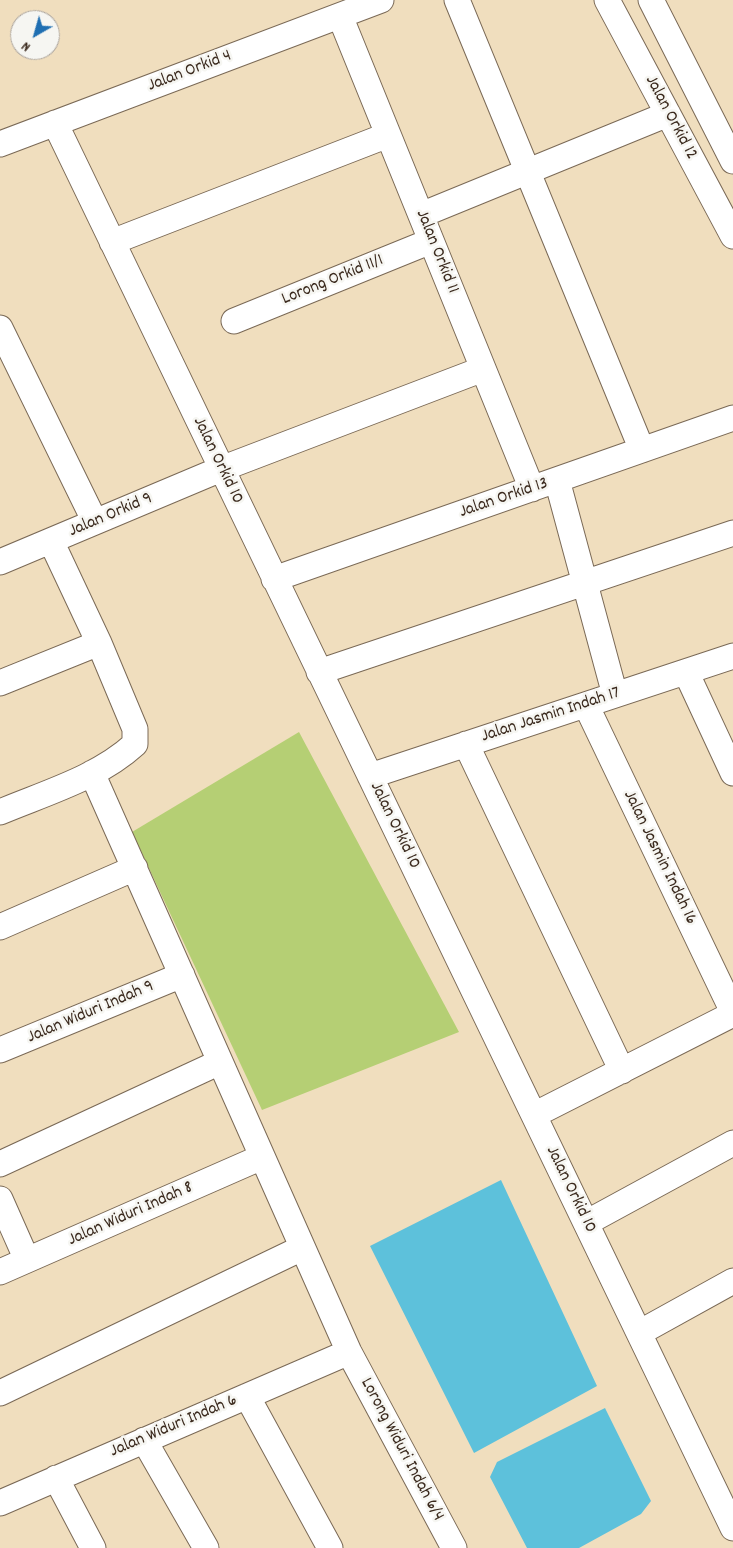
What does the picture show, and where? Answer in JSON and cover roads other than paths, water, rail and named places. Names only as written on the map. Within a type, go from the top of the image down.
[{"type":"street","name":"Jalan Orkid 4","points":[[0,144],[381,0]]},
{"type":"street","points":[[457,0],[642,450]]},
{"type":"street","name":"Jalan Orkid 12","points":[[607,0],[733,236]]},
{"type":"street","points":[[651,0],[733,161]]},
{"type":"street","name":"Jalan Orkid 11","points":[[340,16],[532,489]]},
{"type":"street","points":[[421,215],[668,114]]},
{"type":"street","name":"Jalan Orkid 10","points":[[55,124],[733,1528]]},
{"type":"street","points":[[112,242],[388,134]]},
{"type":"street","name":"Lorong Orkid 11/1","points":[[234,321],[432,241]]},
{"type":"street","points":[[0,328],[95,522]]},
{"type":"street","name":"Jalan Orkid 9","points":[[0,562],[221,470],[484,370]]},
{"type":"street","name":"Jalan Orkid 13","points":[[274,579],[733,418]]},
{"type":"street","points":[[557,480],[615,695]]},
{"type":"street","points":[[319,672],[733,533]]},
{"type":"street","points":[[0,812],[92,773],[120,758],[135,744],[136,729],[99,643],[51,541]]},
{"type":"street","points":[[0,683],[99,643]]},
{"type":"street","name":"Jalan Jasmin Indah 17","points":[[370,776],[733,656]]},
{"type":"street","points":[[686,672],[733,773]]},
{"type":"street","name":"Jalan Jasmin Indah 16","points":[[586,705],[733,1013]]},
{"type":"street","points":[[466,744],[622,1071]]},
{"type":"street","name":"Lorong Widuri Indah 6/4","points":[[92,773],[348,1352],[454,1548]]},
{"type":"street","points":[[0,927],[135,868]]},
{"type":"street","name":"Jalan Widuri Indah 9","points":[[0,1050],[182,975]]},
{"type":"street","points":[[534,1115],[733,1013]]},
{"type":"street","points":[[0,1164],[220,1062]]},
{"type":"street","points":[[586,1223],[733,1143]]},
{"type":"street","name":"Jalan Widuri Indah 8","points":[[0,1272],[262,1157]]},
{"type":"street","points":[[0,1198],[27,1260]]},
{"type":"street","points":[[0,1393],[302,1248]]},
{"type":"street","points":[[639,1332],[733,1281]]},
{"type":"street","name":"Jalan Widuri Indah 6","points":[[0,1503],[348,1352]]},
{"type":"street","points":[[247,1396],[330,1548]]},
{"type":"street","points":[[144,1440],[206,1548]]},
{"type":"street","points":[[56,1478],[93,1548]]},
{"type":"water","points":[[501,1180],[597,1386],[474,1453],[370,1246]]},
{"type":"water","points":[[605,1408],[651,1501],[641,1514],[579,1548],[527,1548],[490,1477],[497,1462]]}]
